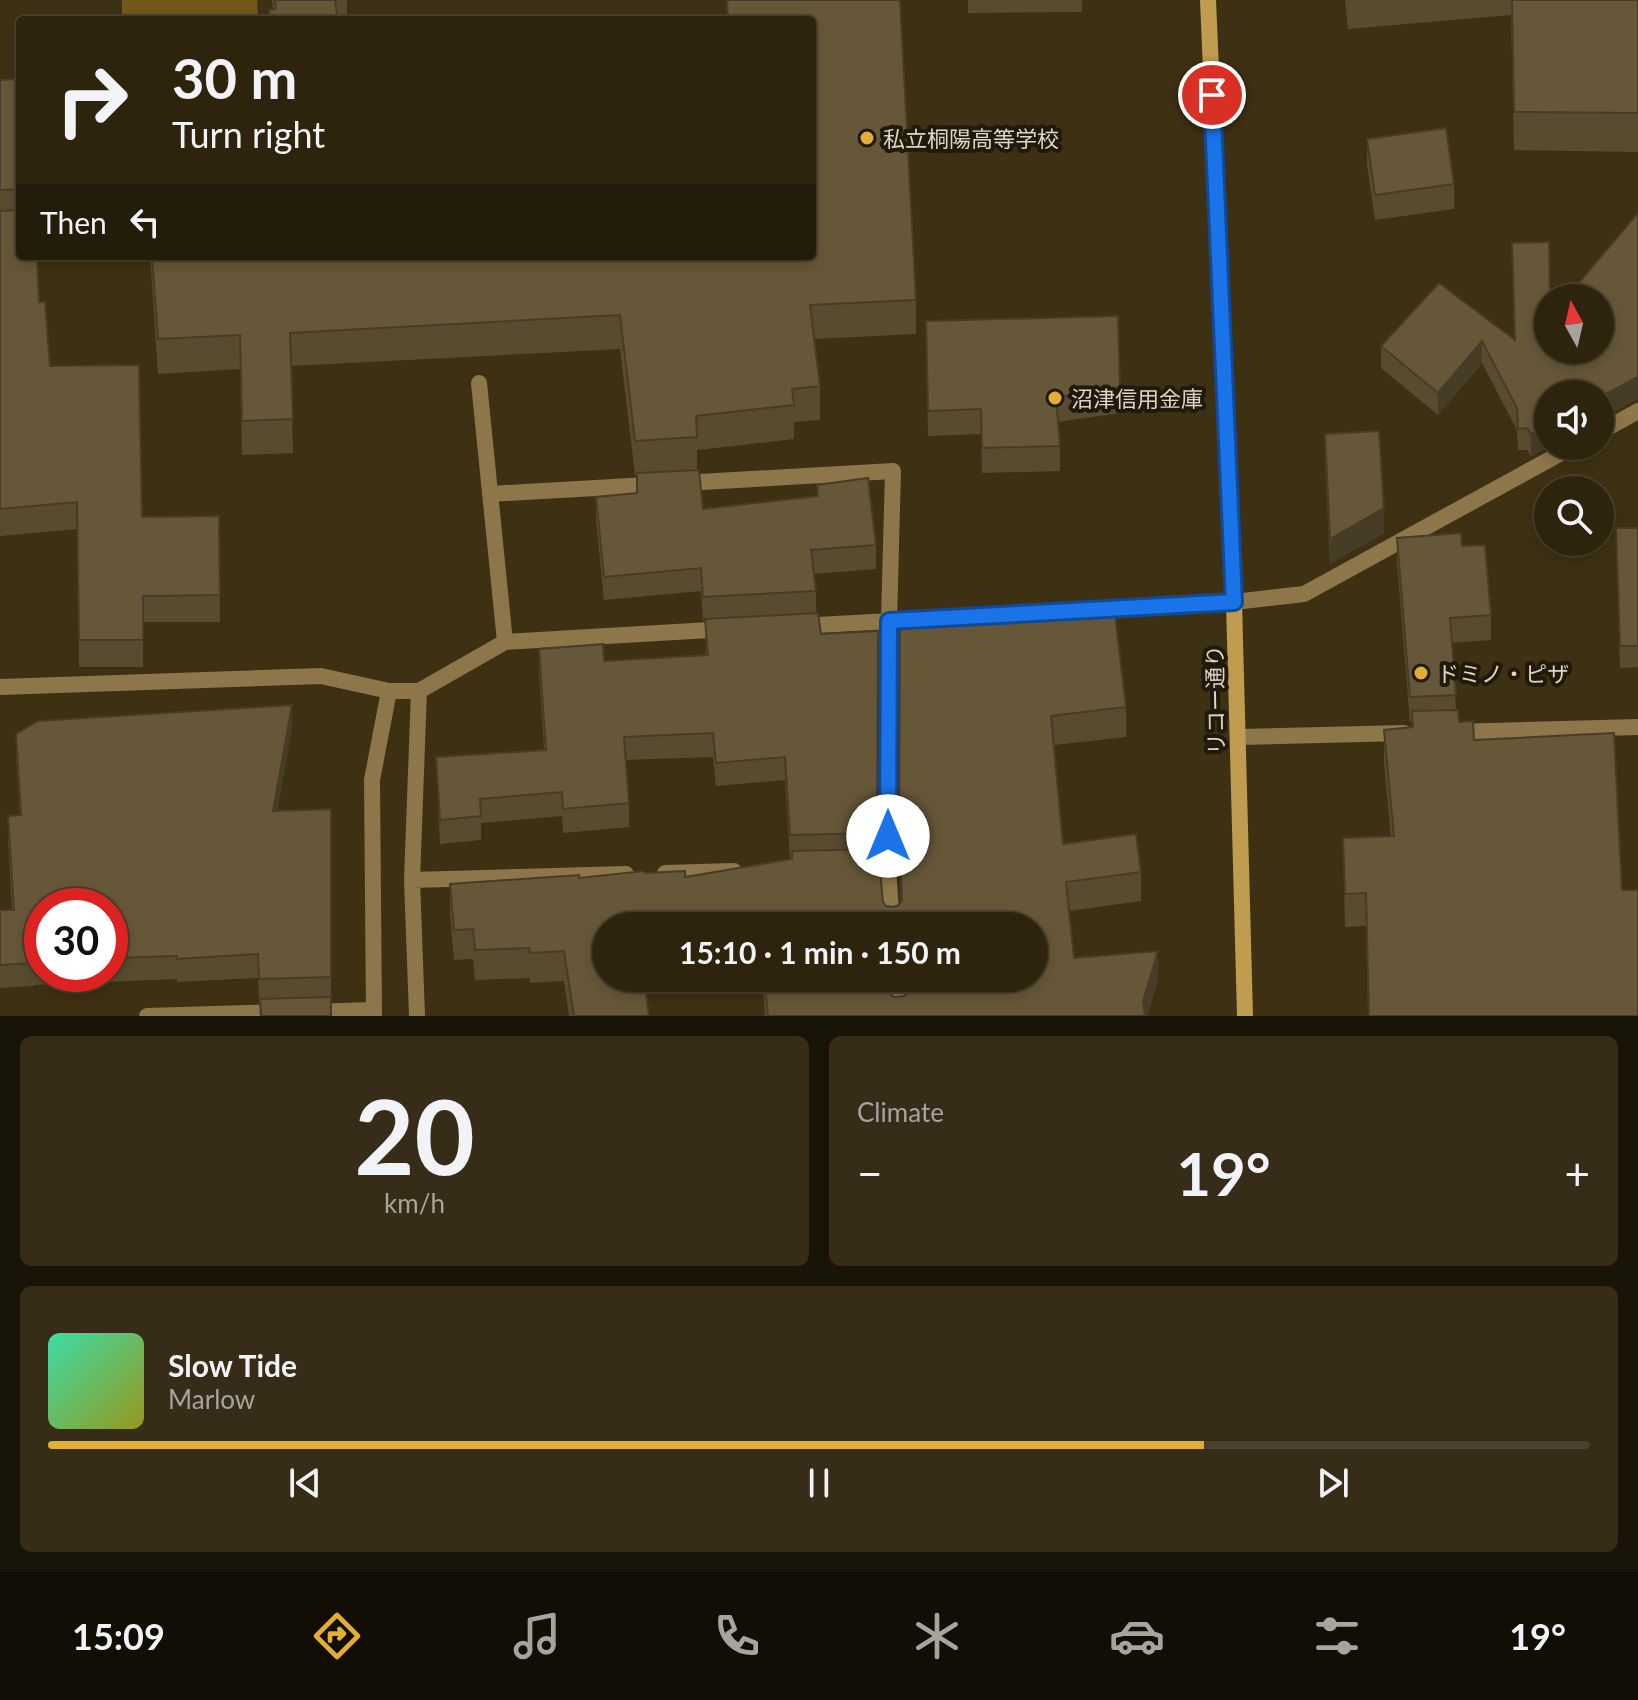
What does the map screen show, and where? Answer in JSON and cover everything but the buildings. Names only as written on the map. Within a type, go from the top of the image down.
[{"type":"main road","name":"リコー通り","points":[[1208,0],[1234,602],[1245,1016]]},
{"type":"street","points":[[479,383],[505,642]]},
{"type":"street","points":[[1614,424],[1638,411]]},
{"type":"street","points":[[1078,611],[1234,602],[1304,594],[1548,460]]},
{"type":"street","points":[[490,494],[893,471],[889,621],[888,867],[891,912]]},
{"type":"street","points":[[781,626],[968,617]]},
{"type":"street","points":[[0,687],[321,676],[389,691],[419,691],[505,642],[751,628]]},
{"type":"street","points":[[147,1016],[373,1013],[372,780],[389,691]]},
{"type":"street","points":[[417,1016],[412,880],[419,691]]},
{"type":"street","points":[[1238,737],[1638,727]]},
{"type":"street","points":[[856,868],[888,867]]},
{"type":"street","points":[[412,880],[745,871]]},
{"type":"street","points":[[896,992],[898,1016]]},
{"type":"shaded area","points":[[122,0],[257,0],[258,16],[122,16]]},
{"type":"place","name":"私立桐陽高等学校","points":[[867,138]]},
{"type":"place","name":"沼津信用金庫","points":[[1055,398]]},
{"type":"place","name":"ドミノ・ピザ","points":[[1421,673]]},
{"type":"route","points":[[888,836],[889,621],[1234,602],[1212,95]]}]
